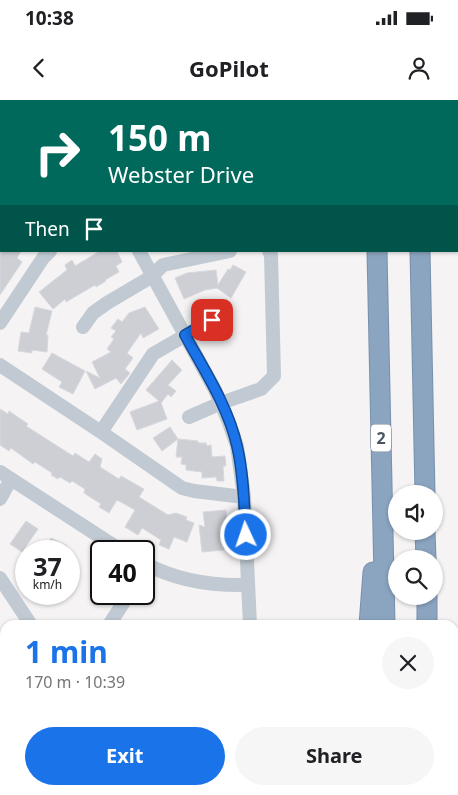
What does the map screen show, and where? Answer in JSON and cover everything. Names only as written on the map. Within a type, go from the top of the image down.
[{"type":"highway","name":"2","points":[[377,252],[385,620]]},
{"type":"highway","points":[[420,252],[425,485]]},
{"type":"highway","points":[[369,620],[382,466]]},
{"type":"highway","points":[[427,605],[427,620]]},
{"type":"street","points":[[0,323],[43,258],[49,252]]},
{"type":"street","points":[[139,252],[151,277],[185,335],[221,403],[237,446],[244,497],[250,620]]},
{"type":"street","points":[[83,327],[93,313],[151,277],[164,265],[225,252]]},
{"type":"street","points":[[190,417],[221,403],[261,389],[274,376],[270,252]]},
{"type":"street","points":[[101,432],[153,354],[212,320]]},
{"type":"street","points":[[0,366],[182,488],[244,497]]},
{"type":"street","points":[[0,499],[6,476],[105,540]]},
{"type":"street","points":[[155,570],[200,582],[248,585]]},
{"type":"street","points":[[0,578],[28,620]]},
{"type":"street","points":[[112,620],[122,605]]},
{"type":"building","points":[[0,252],[20,252],[17,258],[22,262],[0,295]]},
{"type":"building","points":[[98,252],[117,252],[122,262],[116,266],[119,272],[106,281],[96,287],[95,285],[66,302],[65,299],[53,309],[39,292],[67,270],[65,265],[72,260],[75,266]]},
{"type":"building","points":[[233,265],[246,272],[231,298],[217,288],[205,290],[184,299],[175,278],[187,273],[216,270],[218,285],[228,269],[230,270]]},
{"type":"building","points":[[35,307],[52,311],[46,335],[48,335],[47,352],[32,350],[32,353],[18,351],[21,332],[29,333]]},
{"type":"building","points":[[145,307],[159,329],[143,338],[141,333],[127,353],[133,358],[125,369],[130,373],[121,384],[116,378],[95,389],[86,371],[100,378],[92,362],[111,352],[107,349],[114,339],[111,337],[116,331],[111,328],[118,319],[122,322],[129,313]]},
{"type":"building","points":[[52,353],[85,371],[73,394],[59,387],[62,382],[42,369]]},
{"type":"building","points":[[172,360],[182,370],[168,385],[176,391],[171,397],[168,394],[161,403],[167,419],[137,430],[130,412],[159,401],[146,390]]},
{"type":"building","points":[[0,409],[8,414],[9,411],[28,424],[26,426],[73,456],[75,453],[89,462],[95,454],[102,459],[100,467],[119,479],[121,476],[144,489],[139,497],[168,515],[176,513],[187,517],[186,520],[194,523],[187,542],[174,537],[169,549],[159,545],[161,540],[142,528],[138,535],[125,527],[135,510],[117,500],[109,513],[99,507],[101,504],[84,493],[85,489],[72,481],[70,483],[60,477],[58,479],[35,462],[33,464],[11,448],[9,451],[0,445]]},
{"type":"building","points":[[170,427],[178,439],[162,451],[153,438]]},
{"type":"building","points":[[178,439],[206,443],[207,446],[211,445],[212,457],[225,456],[226,466],[223,466],[224,481],[217,481],[216,477],[202,478],[202,472],[186,470],[186,465],[181,464],[182,457],[176,457]]},
{"type":"building","points":[[226,510],[228,542],[224,550],[202,552],[199,525],[205,527],[203,512]]},
{"type":"building","points":[[26,521],[38,529],[30,540],[15,540],[15,547],[10,544]]},
{"type":"route","points":[[212,320],[185,335],[215,390],[237,446],[242,472],[246,535]]}]
